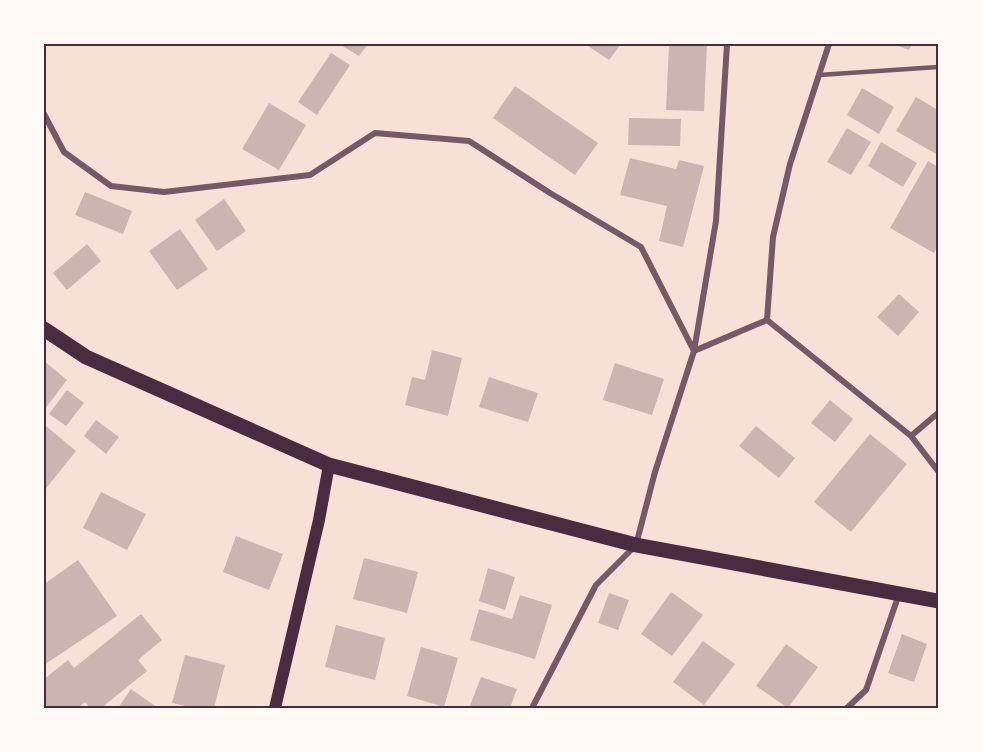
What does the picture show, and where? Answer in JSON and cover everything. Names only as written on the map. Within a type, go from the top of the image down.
[{"type":"main road","points":[[44,329],[86,357],[329,465],[636,545],[939,601]]},
{"type":"main road","points":[[274,708],[319,520],[329,465]]},
{"type":"street","points":[[532,708],[596,585],[636,545],[655,472],[694,351],[716,221],[727,44]]},
{"type":"street","points":[[767,320],[773,237],[790,164],[829,44]]},
{"type":"street","points":[[44,114],[64,152],[111,186],[164,192],[310,175],[375,133],[469,141],[641,247],[694,351]]},
{"type":"street","points":[[694,351],[767,320]]},
{"type":"street","points":[[767,320],[910,436],[939,471]]},
{"type":"street","points":[[910,436],[939,413]]},
{"type":"street","points":[[846,708],[866,690],[899,594]]},
{"type":"lane","points":[[819,75],[939,68]]},
{"type":"building","points":[[339,44],[368,44],[359,56]]},
{"type":"building","points":[[585,44],[621,44],[609,60]]},
{"type":"building","points":[[669,44],[707,44],[704,111],[666,110]]},
{"type":"building","points":[[893,44],[912,44],[909,50]]},
{"type":"building","points":[[331,53],[350,65],[317,115],[298,102]]},
{"type":"building","points":[[515,86],[598,143],[575,175],[493,118]]},
{"type":"building","points":[[862,88],[894,107],[879,134],[847,115]]},
{"type":"building","points":[[916,97],[936,109],[938,104],[938,155],[896,131]]},
{"type":"building","points":[[269,103],[306,125],[279,170],[242,149]]},
{"type":"building","points":[[629,118],[681,119],[680,146],[628,145]]},
{"type":"building","points":[[847,128],[871,142],[851,175],[827,162]]},
{"type":"building","points":[[881,142],[917,163],[903,187],[868,166]]},
{"type":"building","points":[[630,158],[676,169],[679,160],[704,166],[683,247],[659,241],[667,206],[620,195]]},
{"type":"building","points":[[928,161],[938,167],[938,245],[934,253],[890,228]]},
{"type":"building","points":[[85,192],[132,211],[123,234],[75,215]]},
{"type":"building","points":[[224,199],[246,231],[217,251],[195,220]]},
{"type":"building","points":[[180,229],[208,269],[177,290],[149,251]]},
{"type":"building","points":[[87,244],[101,261],[67,290],[53,273]]},
{"type":"building","points":[[899,294],[919,312],[898,336],[877,317]]},
{"type":"building","points":[[432,350],[462,358],[448,416],[405,405],[412,377],[425,380]]},
{"type":"building","points":[[44,361],[67,380],[44,410]]},
{"type":"building","points":[[615,363],[664,379],[652,415],[603,400]]},
{"type":"building","points":[[489,377],[538,393],[528,422],[479,407]]},
{"type":"building","points":[[67,390],[84,403],[66,426],[49,414]]},
{"type":"building","points":[[830,400],[853,419],[835,442],[811,423]]},
{"type":"building","points":[[96,420],[119,437],[106,454],[84,436]]},
{"type":"building","points":[[46,426],[76,451],[44,491],[44,430]]},
{"type":"building","points":[[756,426],[795,458],[779,478],[739,446]]},
{"type":"building","points":[[870,434],[907,464],[851,532],[814,502]]},
{"type":"building","points":[[101,492],[146,514],[127,550],[83,528]]},
{"type":"building","points":[[236,536],[283,554],[269,590],[223,572]]},
{"type":"building","points":[[364,558],[418,572],[407,613],[353,599]]},
{"type":"building","points":[[78,560],[117,616],[44,665],[44,584]]},
{"type":"building","points":[[488,568],[515,577],[505,610],[479,601]]},
{"type":"building","points":[[671,592],[703,615],[672,656],[641,634]]},
{"type":"building","points":[[609,593],[629,600],[618,630],[598,623]]},
{"type":"building","points":[[520,595],[552,605],[535,659],[470,640],[479,609],[512,619]]},
{"type":"building","points":[[141,614],[162,640],[138,660],[147,671],[101,708],[90,708],[85,702],[78,708],[45,708],[44,679],[68,660],[74,668]]},
{"type":"building","points":[[336,625],[385,638],[375,680],[325,667]]},
{"type":"building","points":[[902,634],[927,644],[914,682],[888,673]]},
{"type":"building","points":[[703,641],[735,664],[704,705],[673,682]]},
{"type":"building","points":[[786,644],[818,667],[788,708],[756,686]]},
{"type":"building","points":[[421,647],[458,658],[444,707],[407,696]]},
{"type":"building","points":[[185,655],[225,665],[214,708],[194,708],[172,703]]},
{"type":"building","points":[[481,677],[517,689],[510,708],[469,708]]},
{"type":"building","points":[[131,689],[158,708],[118,708]]}]
